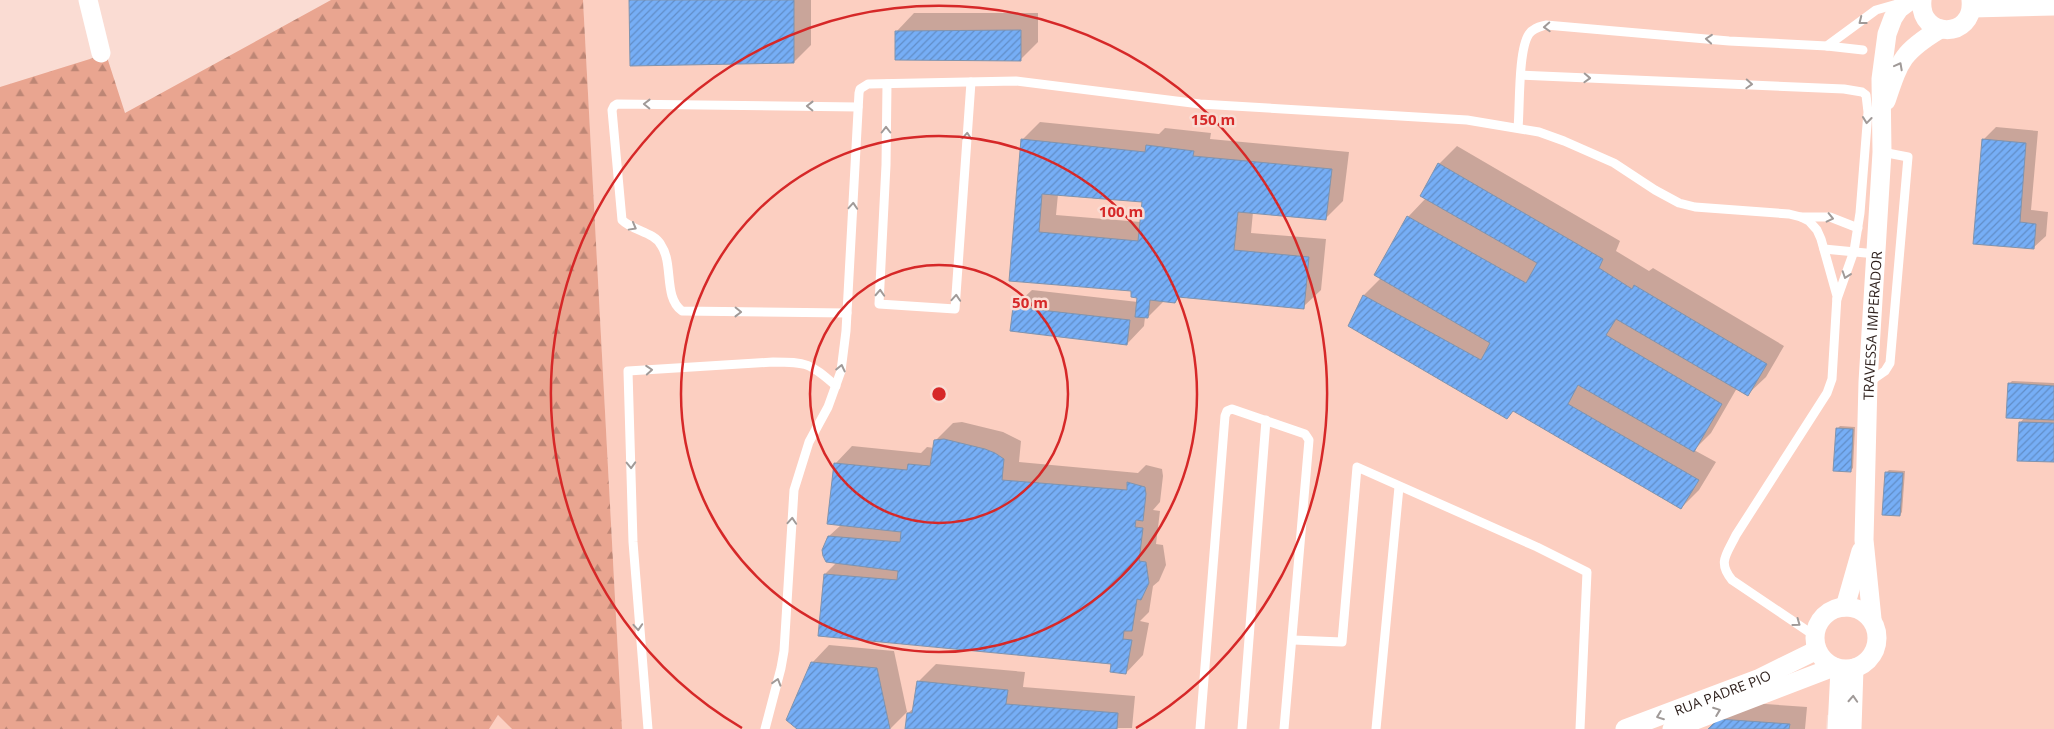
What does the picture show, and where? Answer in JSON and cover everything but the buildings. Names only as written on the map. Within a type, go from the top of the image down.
[{"type":"street","points":[[88,0],[101,53]]},
{"type":"street","points":[[1913,1],[1922,10],[1925,19],[1940,29]]},
{"type":"street","name":"TRAVESSA IMPERADOR","points":[[1872,619],[1864,540],[1868,382],[1882,152],[1883,111],[1881,79],[1887,34],[1893,18],[1898,9],[1913,1]]},
{"type":"street","points":[[1972,4],[2054,6]]},
{"type":"street","name":"TRAVESSA IMPERADOR","points":[[1883,111],[1901,62],[1920,41],[1940,29],[1949,30],[1957,28],[1970,16],[1972,4]]},
{"type":"street","name":"TRAVESSA IMPERADOR","points":[[1845,606],[1864,540]]},
{"type":"street","points":[[1845,606],[1860,610],[1872,619],[1878,638],[1876,648],[1864,664],[1843,668],[1824,660],[1816,643],[1818,626],[1823,617],[1831,611],[1845,606]]},
{"type":"street","name":"RUA PADRE PIO","points":[[1625,729],[1758,679],[1816,643]]},
{"type":"street","points":[[1837,729],[1843,668]]},
{"type":"street","points":[[1843,668],[1852,729]]},
{"type":"street","name":"RUA PADRE PIO","points":[[1672,729],[1843,668]]},
{"type":"lane","points":[[1828,46],[1876,10],[1913,1]]},
{"type":"lane","points":[[1518,128],[1520,75],[1527,36],[1538,27],[1546,25],[1729,41],[1828,46],[1863,50]]},
{"type":"lane","points":[[1520,75],[1844,89],[1866,94],[1868,112],[1858,228],[1854,251],[1837,300],[1832,379],[1829,389],[1736,535],[1724,562],[1724,568],[1732,580],[1816,643]]},
{"type":"lane","points":[[886,84],[886,165],[879,304],[955,309],[971,82]]},
{"type":"lane","points":[[765,729],[782,668],[794,490],[809,442],[828,407],[842,364],[847,313],[858,107],[860,89],[864,85],[1023,82],[1200,104],[1467,120],[1518,128],[1556,138],[1614,163],[1679,203],[1694,207],[1801,217],[1830,217],[1858,228]]},
{"type":"lane","points":[[847,313],[682,311],[676,306],[671,290],[668,264],[660,242],[649,234],[629,227],[622,220],[612,110],[617,104],[858,107]]},
{"type":"lane","points":[[1868,382],[1885,371],[1890,362],[1908,157],[1882,152]]},
{"type":"lane","points":[[1801,217],[1809,221],[1817,230],[1824,249],[1837,300]]},
{"type":"lane","points":[[1824,249],[1876,254]]},
{"type":"lane","points":[[648,729],[632,542],[628,371],[794,362],[812,366],[836,386]]},
{"type":"lane","points":[[1200,729],[1225,416],[1227,410],[1232,409],[1304,434],[1309,440],[1284,729]]},
{"type":"lane","points":[[1242,729],[1266,420]]},
{"type":"lane","points":[[1293,640],[1342,642],[1357,467],[1537,547],[1587,572],[1580,729]]},
{"type":"lane","points":[[1376,729],[1399,487]]},
{"type":"shaded area","points":[[583,0],[2054,0],[2054,729],[1858,729],[1859,718],[1827,715],[1826,729],[622,729]]},
{"type":"shaded area","points":[[498,715],[512,729],[489,729]]},
{"type":"green space","points":[[331,0],[583,0],[622,729],[512,729],[498,715],[489,729],[0,729],[0,87],[106,54],[125,113]]}]
